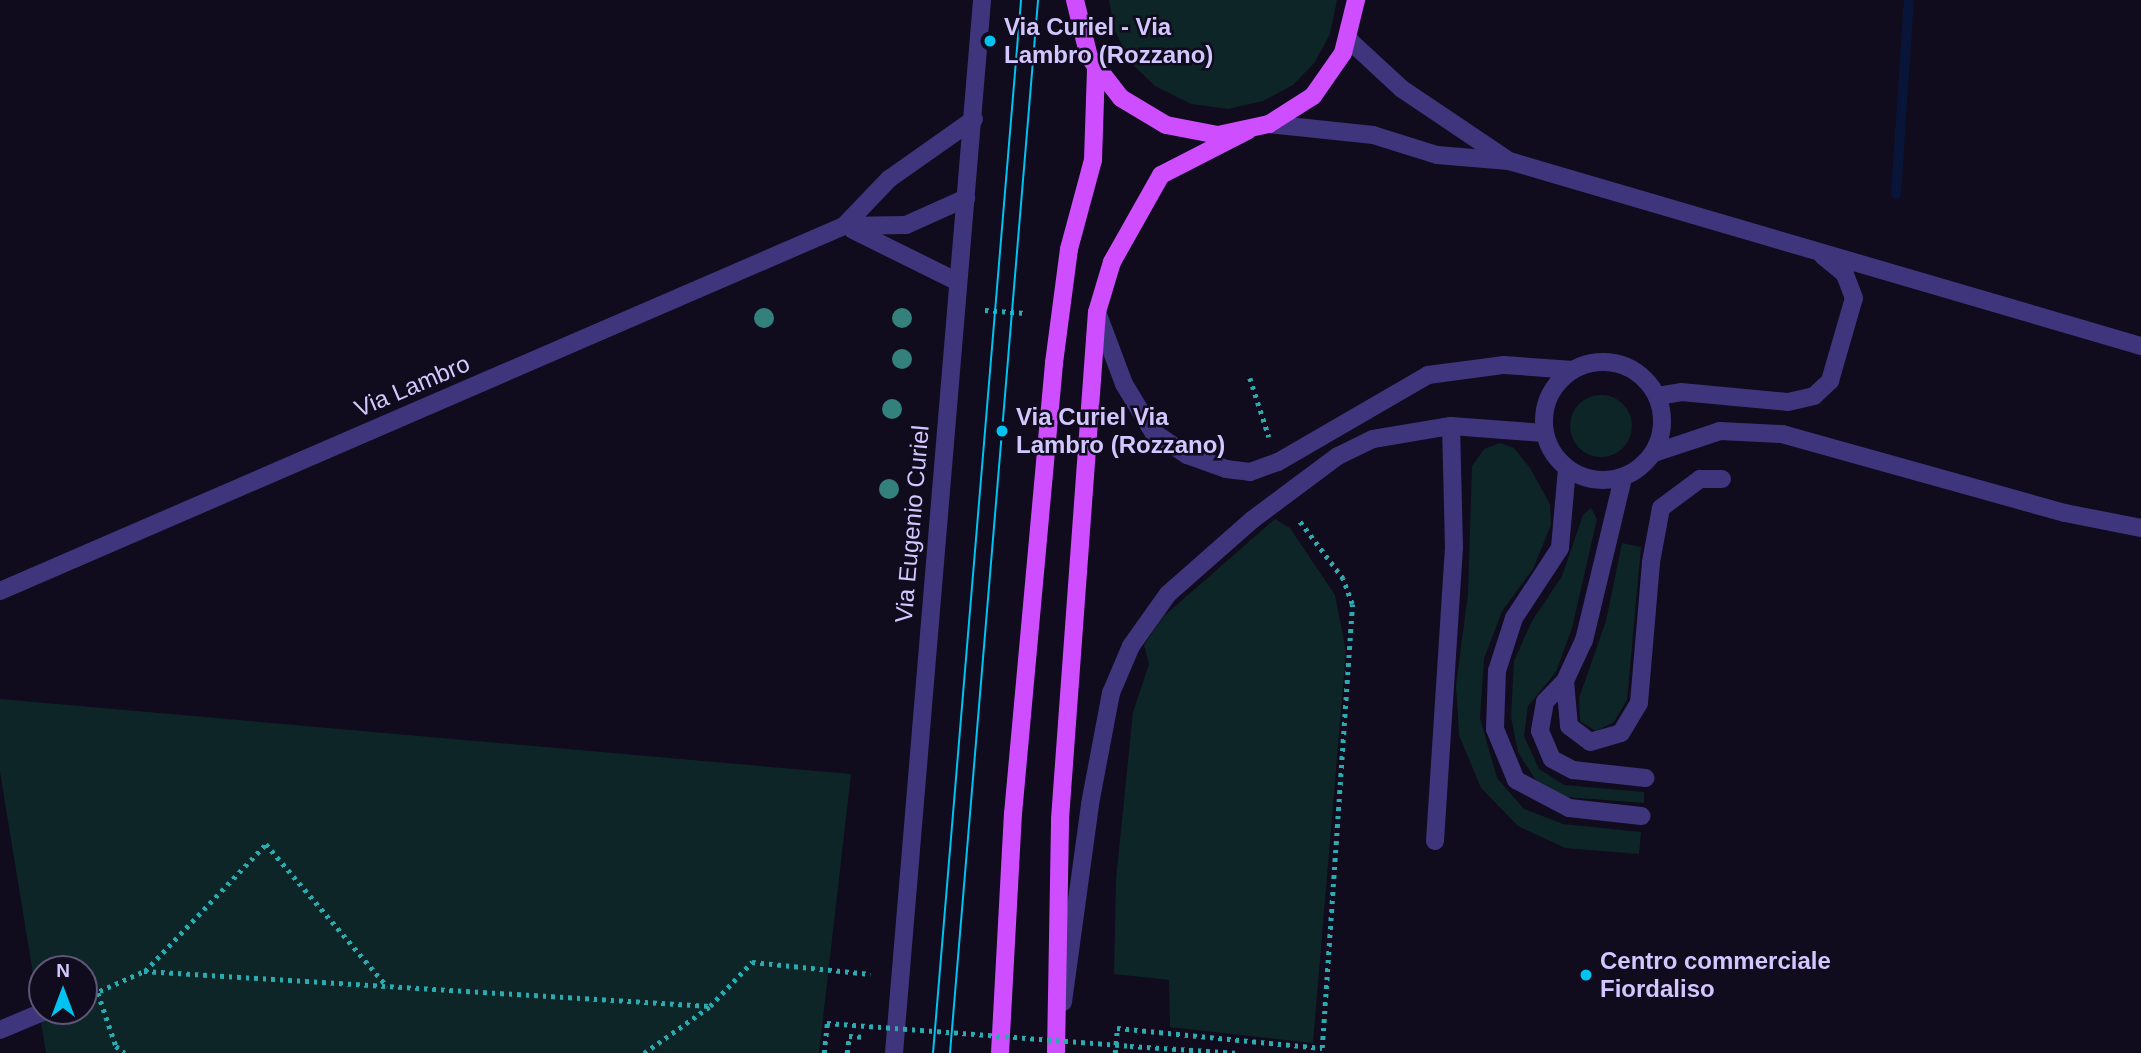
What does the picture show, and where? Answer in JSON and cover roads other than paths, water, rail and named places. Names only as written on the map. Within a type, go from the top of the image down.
[{"type":"main road","points":[[1075,0],[1082,40],[1096,68],[1121,98],[1166,125],[1217,135],[1247,131]]},
{"type":"main road","points":[[1056,1052],[1060,819],[1097,312],[1112,262],[1161,175],[1247,131],[1269,124],[1313,96],[1335,69],[1349,40],[1356,0]]},
{"type":"main road","points":[[1000,1053],[1013,814],[1054,363],[1069,249],[1093,160],[1096,68]]},
{"type":"street","name":"Via Eugenio Curiel","points":[[894,1053],[956,281],[974,120],[982,0]]},
{"type":"street","points":[[1349,40],[1402,89],[1509,161]]},
{"type":"street","points":[[844,226],[889,179],[974,120]]},
{"type":"street","points":[[1269,124],[1373,135],[1437,155],[1509,161],[2141,346]]},
{"type":"street","points":[[844,226],[906,225],[966,198]]},
{"type":"street","points":[[844,226],[888,244],[956,281]]},
{"type":"street","name":"Via Lambro","points":[[0,591],[844,226]]},
{"type":"street","points":[[1657,396],[1681,392],[1788,402],[1814,396],[1830,381],[1854,298],[1844,274],[1815,250]]},
{"type":"street","points":[[1097,312],[1124,383],[1153,432],[1187,455],[1226,469],[1250,472],[1278,462],[1428,375],[1504,365],[1573,370],[1611,362],[1646,380],[1657,396],[1662,415],[1654,453]]},
{"type":"street","points":[[1573,370],[1547,398],[1544,433],[1553,455],[1567,469],[1604,481],[1623,478],[1654,453],[1720,430],[1782,434],[2066,513],[2141,528]]},
{"type":"street","points":[[1434,841],[1454,548],[1451,426]]},
{"type":"street","points":[[1056,1052],[1090,804],[1116,681],[1131,646],[1168,594],[1287,493],[1338,456],[1373,439],[1451,426],[1544,433]]},
{"type":"street","points":[[1567,469],[1560,548],[1514,618],[1497,671],[1495,729],[1516,780],[1569,808],[1642,816]]},
{"type":"street","points":[[1623,478],[1584,640],[1565,681],[1545,702],[1540,731],[1552,759],[1573,771],[1646,778]]},
{"type":"street","points":[[1565,681],[1569,726],[1590,742],[1621,733],[1639,703],[1651,562],[1661,508],[1700,480],[1722,480]]},
{"type":"street","points":[[0,1030],[28,1018]]},
{"type":"waterway","points":[[1896,194],[1909,0]]},
{"type":"tram line","points":[[933,1053],[1021,0]]},
{"type":"tram line","points":[[950,1053],[1038,0]]},
{"type":"place","name":"Via Curiel - Via Lambro (Rozzano)","points":[[990,41]]},
{"type":"place","name":"Via Curiel Via Lambro (Rozzano)","points":[[1002,431]]},
{"type":"place","name":"Centro commerciale Fiordaliso","points":[[1586,975]]}]
